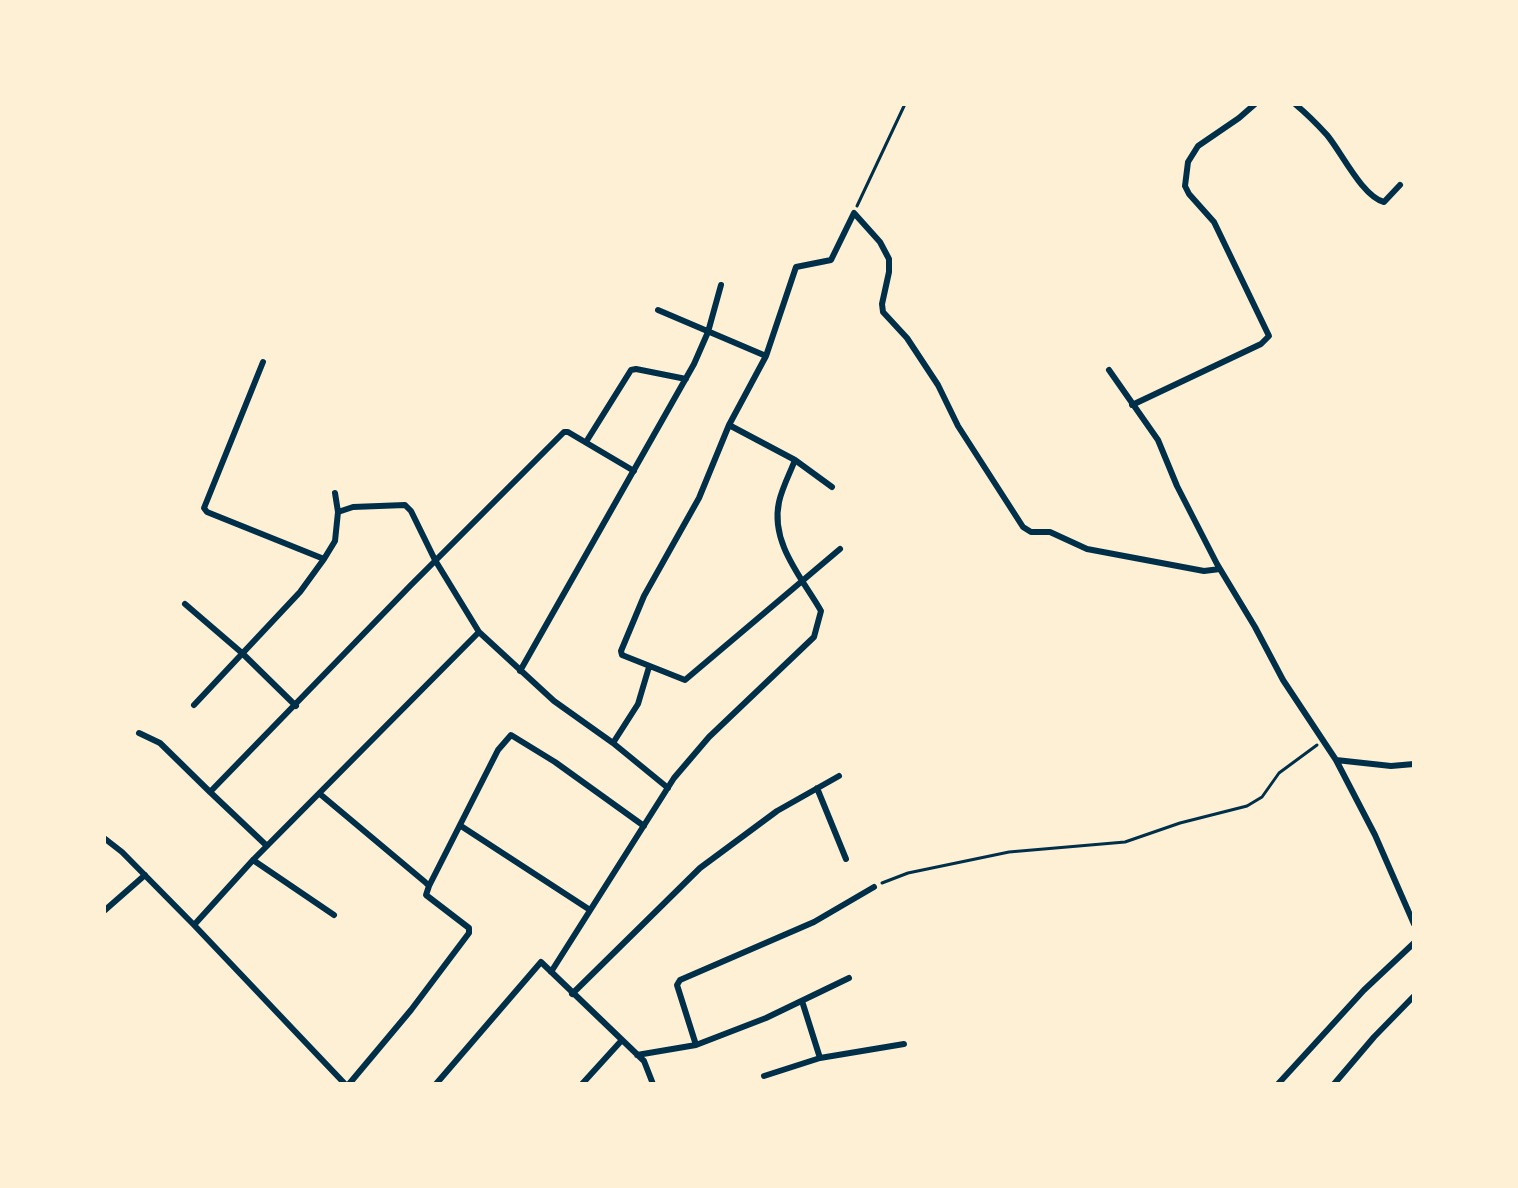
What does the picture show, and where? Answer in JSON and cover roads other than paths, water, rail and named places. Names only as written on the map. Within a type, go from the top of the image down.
[{"type":"street","points":[[1132,405],[1261,344],[1269,336],[1214,222],[1185,186],[1188,162],[1198,146],[1255,104]]},
{"type":"street","points":[[1295,104],[1326,134],[1361,184],[1374,197],[1384,202],[1400,185]]},
{"type":"street","points":[[840,549],[685,680],[622,655],[621,651],[651,583],[699,498],[729,425],[766,356],[796,267],[831,260],[854,213],[880,242],[889,259],[883,312],[907,338],[938,385],[958,426],[1023,527],[1031,532],[1050,532],[1087,549],[1204,571],[1220,569]]},
{"type":"street","points":[[520,671],[686,379],[708,332],[721,285]]},
{"type":"street","points":[[658,310],[766,356]]},
{"type":"street","points":[[263,362],[204,508],[207,512],[324,559]]},
{"type":"street","points":[[586,442],[631,370],[686,379]]},
{"type":"street","points":[[1109,370],[1158,440],[1177,486],[1220,569],[1283,680],[1336,760],[1411,908],[1414,924]]},
{"type":"street","points":[[729,425],[795,460],[832,487]]},
{"type":"street","points":[[210,792],[564,432],[634,471]]},
{"type":"street","points":[[551,972],[668,788],[709,737],[814,637],[821,611],[782,547],[777,525],[779,502],[795,460]]},
{"type":"street","points":[[194,705],[300,592],[324,559],[335,541],[338,512],[335,493]]},
{"type":"street","points":[[338,512],[353,507],[405,505],[479,632],[554,701],[613,743],[668,788]]},
{"type":"street","points":[[185,604],[242,653],[296,706]]},
{"type":"street","points":[[194,925],[253,860],[479,632]]},
{"type":"street","points":[[613,743],[638,704],[649,667]]},
{"type":"street","points":[[139,733],[160,743],[267,846]]},
{"type":"street","points":[[106,841],[145,875],[347,1084],[411,1010],[469,933],[469,928],[426,895],[498,750],[511,735],[555,762],[644,826]]},
{"type":"street","points":[[1336,760],[1391,766],[1414,764]]},
{"type":"street","points":[[572,994],[700,868],[777,811],[839,776]]},
{"type":"street","points":[[817,788],[846,859]]},
{"type":"street","points":[[320,794],[429,886]]},
{"type":"street","points":[[461,826],[590,910]]},
{"type":"street","points":[[253,860],[334,915]]},
{"type":"street","points":[[104,911],[145,875]]},
{"type":"street","points":[[696,1045],[677,985],[680,980],[814,922],[874,887]]},
{"type":"street","points":[[1278,1084],[1364,990],[1414,943]]},
{"type":"street","points":[[436,1084],[541,962],[644,1061],[653,1084]]},
{"type":"street","points":[[637,1055],[696,1045],[766,1018],[849,978]]},
{"type":"street","points":[[1334,1084],[1414,996]]},
{"type":"street","points":[[802,1001],[820,1058]]},
{"type":"street","points":[[582,1084],[622,1040]]},
{"type":"street","points":[[764,1076],[820,1058],[904,1044]]}]
